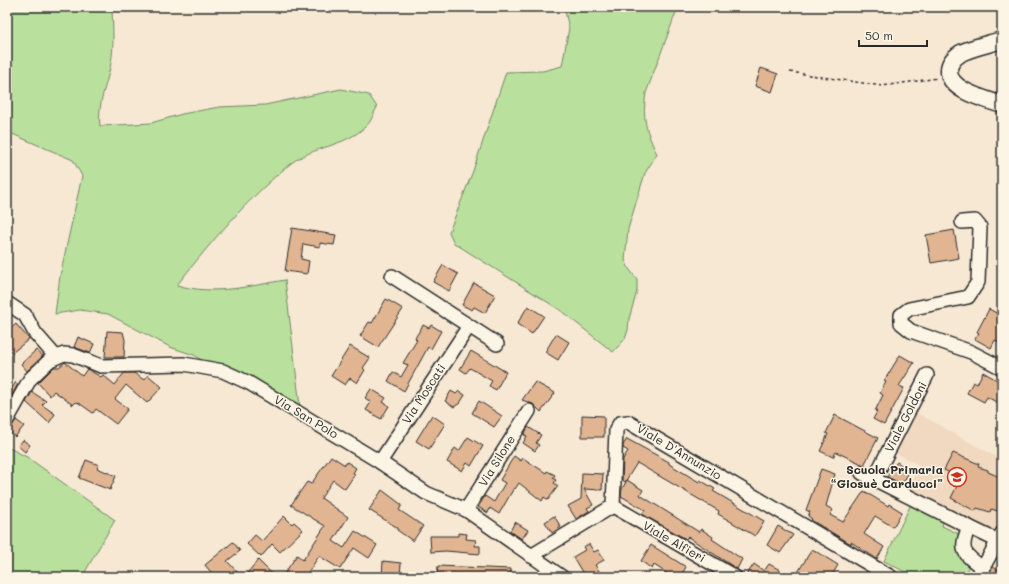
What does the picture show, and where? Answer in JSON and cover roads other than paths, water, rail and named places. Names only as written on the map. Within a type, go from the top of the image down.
[{"type":"main road","points":[[1002,40],[961,54],[951,62],[950,76],[952,81],[963,90],[1002,105]]},
{"type":"street","points":[[962,222],[975,221],[980,227],[978,282],[968,297],[909,309],[901,315],[901,323],[911,331],[971,352],[1002,368]]},
{"type":"street","points":[[392,276],[497,344]]},
{"type":"street","points":[[7,303],[25,315],[35,333],[56,357],[30,379],[7,420]]},
{"type":"street","name":"Via Moscati","points":[[380,462],[469,326]]},
{"type":"street","name":"Via San Polo","points":[[56,357],[68,354],[101,366],[184,364],[223,371],[249,383],[380,462],[426,493],[466,510],[562,577]]},
{"type":"street","name":"Viale Goldoni","points":[[874,479],[927,376]]},
{"type":"street","name":"Via Silone","points":[[466,510],[529,411]]},
{"type":"street","name":"Viale D'Annunzio","points":[[613,506],[616,430],[620,423],[628,422],[891,577]]},
{"type":"street","points":[[862,473],[970,527],[1000,537],[981,572],[964,552],[963,543],[970,527]]},
{"type":"street","points":[[531,556],[613,506]]},
{"type":"street","name":"Viale Alfieri","points":[[613,506],[735,577]]},
{"type":"place","name":"Scuola Primaria “Giosuè Carducci”","points":[[957,477]]}]
